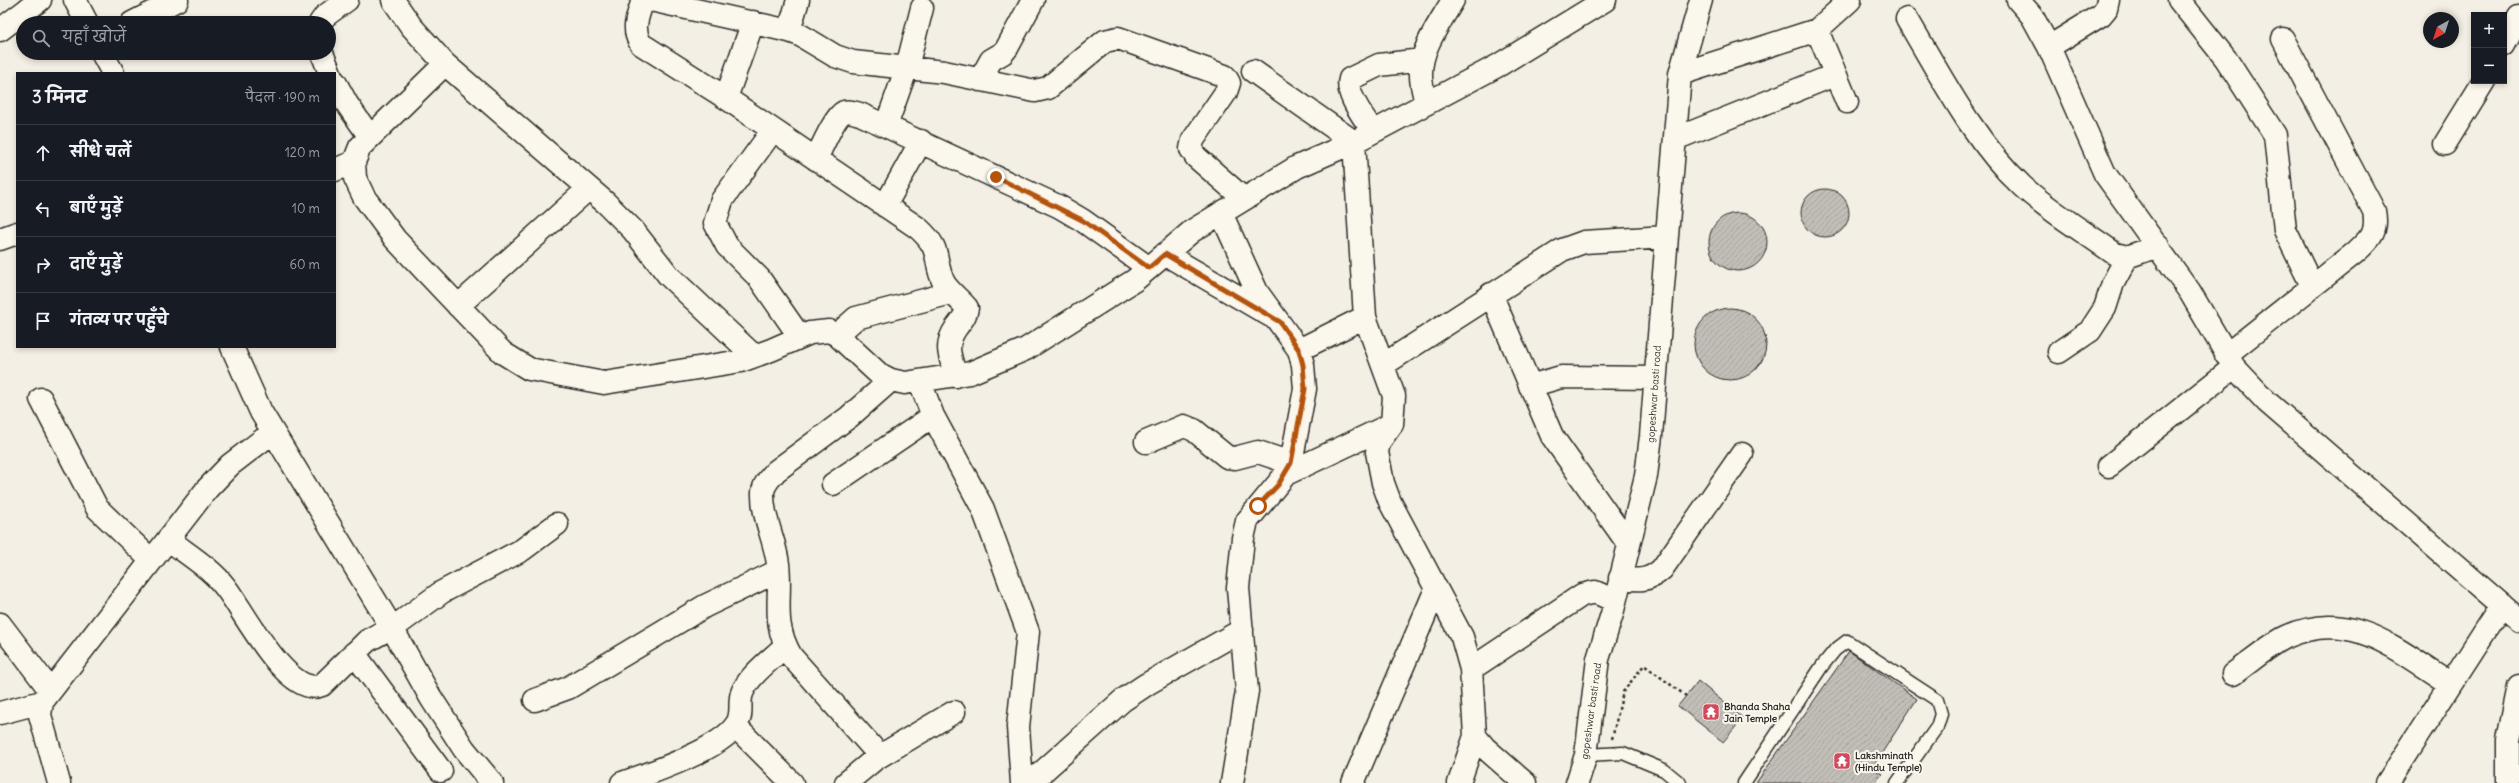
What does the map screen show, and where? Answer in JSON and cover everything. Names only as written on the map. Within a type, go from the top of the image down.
[{"type":"street","points":[[19,16],[40,0]]},
{"type":"street","points":[[76,0],[84,16]]},
{"type":"street","points":[[146,16],[177,0]]},
{"type":"street","points":[[325,16],[347,0]]},
{"type":"street","points":[[393,0],[411,26],[445,64],[588,188],[633,230],[669,276],[754,356]]},
{"type":"street","points":[[643,0],[635,24],[635,35],[641,44],[726,98],[885,206],[929,238],[935,248],[943,281],[951,293],[967,308],[966,315],[948,342],[948,351],[956,376]]},
{"type":"street","points":[[651,0],[752,22],[800,35],[835,56],[852,62],[885,67],[907,68],[1035,91],[1048,88],[1105,41],[1118,38],[1225,76],[1229,83],[1226,92],[1193,140],[1191,149],[1196,157],[1244,199]]},
{"type":"street","points":[[789,32],[798,0]]},
{"type":"street","points":[[980,80],[991,60],[1003,53],[1007,48],[1034,0]]},
{"type":"street","points":[[1426,103],[1421,76],[1422,60],[1432,36],[1453,0]]},
{"type":"street","points":[[445,64],[360,147],[344,166],[355,178],[364,196],[395,239],[503,353],[516,363],[529,369],[604,383],[741,361],[818,331],[829,332],[837,335],[879,374],[891,380],[906,383],[970,373],[1026,349],[1135,280],[1192,231],[1297,167],[1363,137],[1499,65],[1605,0]]},
{"type":"street","name":"gopeshwar basti road","points":[[1577,783],[1586,755],[1598,659],[1615,601],[1646,476],[1651,436],[1680,74],[1701,0]]},
{"type":"street","points":[[1680,74],[1817,30],[1850,0]]},
{"type":"street","points":[[2018,0],[2032,16],[2049,47],[2105,174],[2190,292],[2230,361],[2267,402],[2519,620]]},
{"type":"street","points":[[2179,0],[2226,59],[2275,135],[2285,230],[2312,286]]},
{"type":"street","points":[[2049,47],[2101,15],[2112,3]]},
{"type":"street","points":[[886,126],[907,68],[922,8]]},
{"type":"street","points":[[2507,39],[2519,17]]},
{"type":"street","points":[[0,30],[16,18]]},
{"type":"street","points":[[1907,18],[1964,115],[2022,186],[2115,254],[2127,257],[2158,246]]},
{"type":"street","points":[[726,98],[752,22]]},
{"type":"street","points":[[1817,30],[1847,102]]},
{"type":"street","points":[[2109,466],[2230,361],[2312,286],[2356,252],[2370,238],[2377,225],[2374,211],[2283,39]]},
{"type":"street","points":[[106,60],[112,72]]},
{"type":"street","points":[[325,60],[330,72]]},
{"type":"street","points":[[1422,60],[1380,65],[1350,79],[1348,85],[1363,137],[1365,316],[1394,396],[1392,424],[1379,442],[1377,452],[1383,483],[1436,589],[1462,637],[1471,669],[1475,736],[1458,783]]},
{"type":"street","points":[[1253,70],[1363,137]]},
{"type":"street","points":[[1675,139],[1827,78]]},
{"type":"street","points":[[336,84],[347,104],[370,137]]},
{"type":"street","points":[[2446,144],[2482,84]]},
{"type":"street","points":[[816,159],[843,113],[851,111],[921,141],[1060,207],[1082,220],[1149,268]]},
{"type":"street","points":[[773,130],[722,200],[715,223],[727,246],[759,278],[800,337]]},
{"type":"street","points":[[885,206],[921,141]]},
{"type":"street","points":[[458,306],[588,188]]},
{"type":"street","points":[[1221,214],[1257,292],[1299,350],[1303,365],[1305,389],[1288,468],[1247,521],[1238,588],[1246,691],[1232,783]]},
{"type":"street","points":[[0,239],[16,233]]},
{"type":"street","points":[[1383,365],[1541,261],[1562,250],[1584,242],[1666,237]]},
{"type":"street","points":[[1165,254],[1280,322]]},
{"type":"street","points":[[2059,352],[2090,331],[2105,308],[2113,283],[2127,257]]},
{"type":"street","points":[[837,335],[856,318],[951,293]]},
{"type":"street","points":[[1491,294],[1552,436],[1629,545]]},
{"type":"street","points":[[1299,350],[1365,316]]},
{"type":"street","points":[[232,348],[261,412],[392,628],[431,698],[464,749],[492,783]]},
{"type":"street","points":[[1530,386],[1561,377],[1655,378]]},
{"type":"street","points":[[880,756],[791,656],[785,646],[778,623],[778,571],[764,509],[763,490],[767,481],[776,471],[849,417],[891,380]]},
{"type":"street","points":[[920,382],[933,416],[984,510],[1028,632],[1018,727],[1018,754],[1022,783]]},
{"type":"street","points":[[41,399],[97,508],[151,560]]},
{"type":"street","points":[[833,484],[933,416]]},
{"type":"street","points":[[1288,468],[1392,424]]},
{"type":"street","points":[[1146,442],[1173,429],[1184,426],[1194,430],[1227,457],[1234,458],[1258,452],[1288,468]]},
{"type":"street","points":[[59,783],[40,715],[46,696],[207,489],[230,465],[273,432]]},
{"type":"street","points":[[1620,578],[1642,581],[1653,578],[1662,569],[1742,454]]},
{"type":"street","points":[[168,539],[209,570],[226,587],[265,648],[293,677],[307,686],[316,688],[322,685],[354,653],[379,633],[392,628],[442,592],[522,550],[557,524]]},
{"type":"street","points":[[535,700],[568,688],[705,606],[778,571]]},
{"type":"street","points":[[1353,783],[1436,589]]},
{"type":"street","points":[[1471,669],[1582,595],[1594,592],[1615,601]]},
{"type":"street","points":[[2387,783],[2502,605]]},
{"type":"street","points":[[0,624],[46,696]]},
{"type":"street","points":[[2233,674],[2285,638],[2308,629],[2345,628],[2360,630],[2376,636],[2450,684]]},
{"type":"street","points":[[1030,783],[1123,700],[1147,684],[1242,630]]},
{"type":"street","points":[[622,783],[663,769],[719,739],[736,726],[741,716],[742,694],[746,684],[785,646]]},
{"type":"street","points":[[354,653],[435,777],[464,749]]},
{"type":"street","points":[[2508,783],[2508,740],[2519,686]]},
{"type":"street","points":[[0,713],[46,696]]},
{"type":"street","points":[[846,783],[880,756],[954,712]]},
{"type":"street","points":[[736,726],[792,783]]},
{"type":"street","points":[[1475,736],[1485,748],[1525,783]]},
{"type":"lane","points":[[1744,783],[1822,666],[1835,650],[1846,641],[1937,700],[1941,714],[1937,727],[1897,783]]},
{"type":"lane","points":[[1586,755],[1623,753],[1642,759],[1664,770],[1680,783]]},
{"type":"path","points":[[1610,754],[1613,728],[1623,692],[1644,665],[1686,696]]},
{"type":"building","points":[[1825,189],[1834,191],[1842,196],[1847,204],[1849,213],[1847,222],[1842,230],[1834,235],[1825,237],[1816,235],[1808,230],[1803,222],[1801,213],[1803,204],[1808,196],[1816,191]]},
{"type":"building","points":[[1732,213],[1744,213],[1759,221],[1767,236],[1767,248],[1759,263],[1744,271],[1732,271],[1717,263],[1709,248],[1709,236],[1717,221]]},
{"type":"building","points":[[1730,308],[1750,314],[1760,324],[1766,344],[1760,364],[1750,374],[1730,380],[1710,374],[1700,364],[1694,344],[1700,324],[1710,314]]},
{"type":"building","points":[[1849,651],[1917,699],[1872,768],[1882,774],[1875,783],[1756,783]]},
{"type":"building","name":"Bhanda Shaha Jain Temple","points":[[1698,681],[1743,718],[1723,742],[1678,706]]},
{"type":"place","name":"Bhanda Shaha Jain Temple","points":[[1711,712]]},
{"type":"place","name":"Lakshminath (Hindu Temple)","points":[[1842,761]]},
{"type":"route","points":[[996,177],[1060,207],[1082,220],[1149,268],[1165,254],[1280,322],[1291,336],[1299,350],[1303,365],[1305,389],[1291,463],[1286,474],[1278,485],[1258,506]]}]
